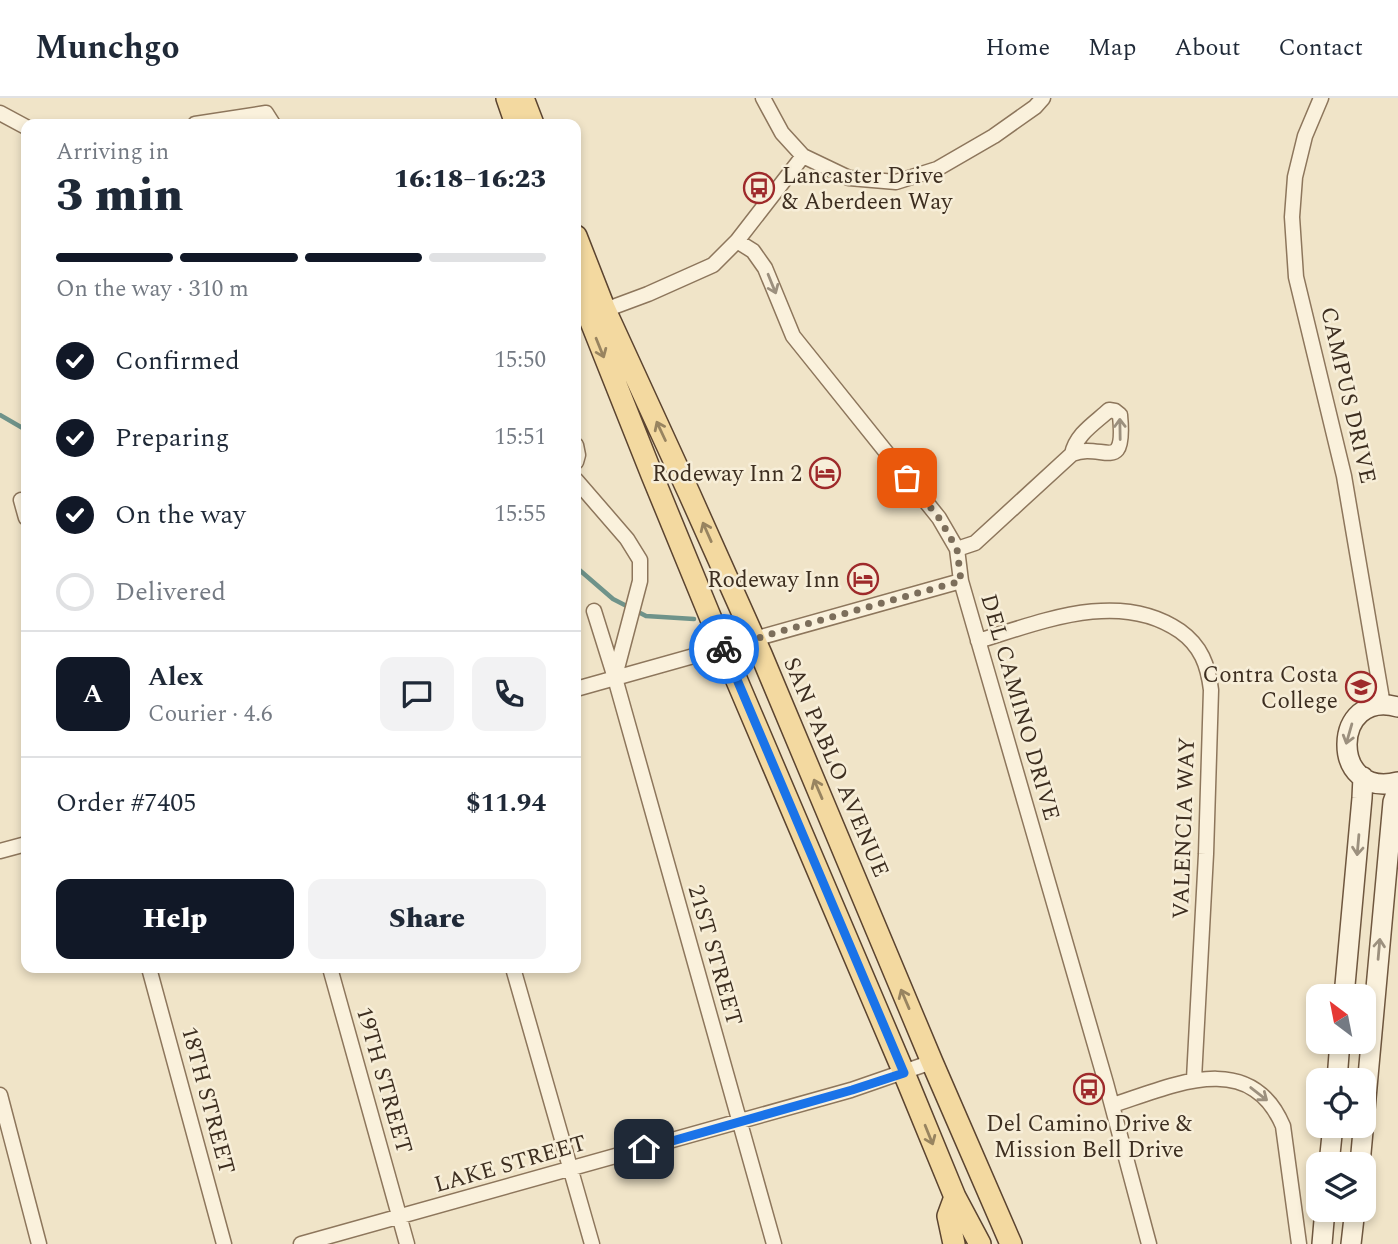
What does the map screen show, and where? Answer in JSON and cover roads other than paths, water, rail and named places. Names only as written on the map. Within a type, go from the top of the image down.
[{"type":"main road","points":[[507,98],[514,119]]},
{"type":"main road","points":[[523,98],[531,119]]},
{"type":"main road","name":"SAN PABLO AVENUE","points":[[581,249],[605,310],[754,639],[1011,1244]]},
{"type":"main road","points":[[581,297],[723,648],[955,1197],[980,1244]]},
{"type":"main road","points":[[954,1244],[948,1216],[955,1197]]},
{"type":"street","points":[[763,98],[782,133],[803,156],[849,178],[897,181],[937,169],[994,136],[1044,98]]},
{"type":"street","name":"CAMPUS DRIVE","points":[[1321,98],[1305,136],[1296,177],[1292,217],[1296,276],[1344,476],[1390,706]]},
{"type":"street","points":[[0,113],[21,125]]},
{"type":"street","points":[[605,310],[713,265],[737,241],[803,156]]},
{"type":"street","name":"DEL CAMINO DRIVE","points":[[737,241],[753,251],[765,268],[793,335],[939,518],[957,549],[961,581],[1113,1105],[1149,1244]]},
{"type":"street","points":[[957,549],[975,543],[1072,454]]},
{"type":"street","name":"21ST STREET","points":[[581,486],[627,539],[640,560],[640,582],[615,678]]},
{"type":"street","points":[[581,688],[961,581]]},
{"type":"street","name":"VALENCIA WAY","points":[[978,640],[1062,616],[1125,610],[1150,615],[1173,626],[1189,638],[1205,660],[1210,676],[1211,704],[1194,1079]]},
{"type":"street","name":"21ST STREET","points":[[594,611],[774,1244]]},
{"type":"street","points":[[1390,706],[1371,708],[1360,714],[1347,734],[1346,746],[1348,758],[1363,777],[1378,783],[1398,782]]},
{"type":"street","points":[[1345,984],[1363,777]]},
{"type":"street","points":[[1361,1152],[1393,802],[1398,788]]},
{"type":"street","points":[[0,851],[21,845]]},
{"type":"street","name":"18TH STREET","points":[[150,973],[224,1244]]},
{"type":"street","name":"19TH STREET","points":[[331,973],[407,1244]]},
{"type":"street","points":[[514,973],[592,1244]]},
{"type":"street","name":"LAKE STREET","points":[[301,1244],[852,1090],[932,1062]]},
{"type":"street","points":[[1113,1105],[1194,1079],[1218,1078],[1240,1082],[1261,1094],[1270,1102],[1283,1126],[1299,1244]]},
{"type":"street","points":[[0,1095],[39,1244]]},
{"type":"street","points":[[1322,1244],[1324,1222]]},
{"type":"street","points":[[1351,1244],[1354,1222]]},
{"type":"waterway","points":[[0,415],[21,427]]},
{"type":"waterway","points":[[581,571],[613,599],[646,616],[694,619]]},
{"type":"place","name":"Lancaster Drive & Aberdeen Way","points":[[759,188]]},
{"type":"place","name":"Rodeway Inn 2","points":[[825,473]]},
{"type":"place","name":"Rodeway Inn","points":[[863,579]]},
{"type":"place","name":"Contra Costa College","points":[[1361,687]]},
{"type":"place","name":"Del Camino Drive & Mission Bell Drive","points":[[1089,1089]]}]
